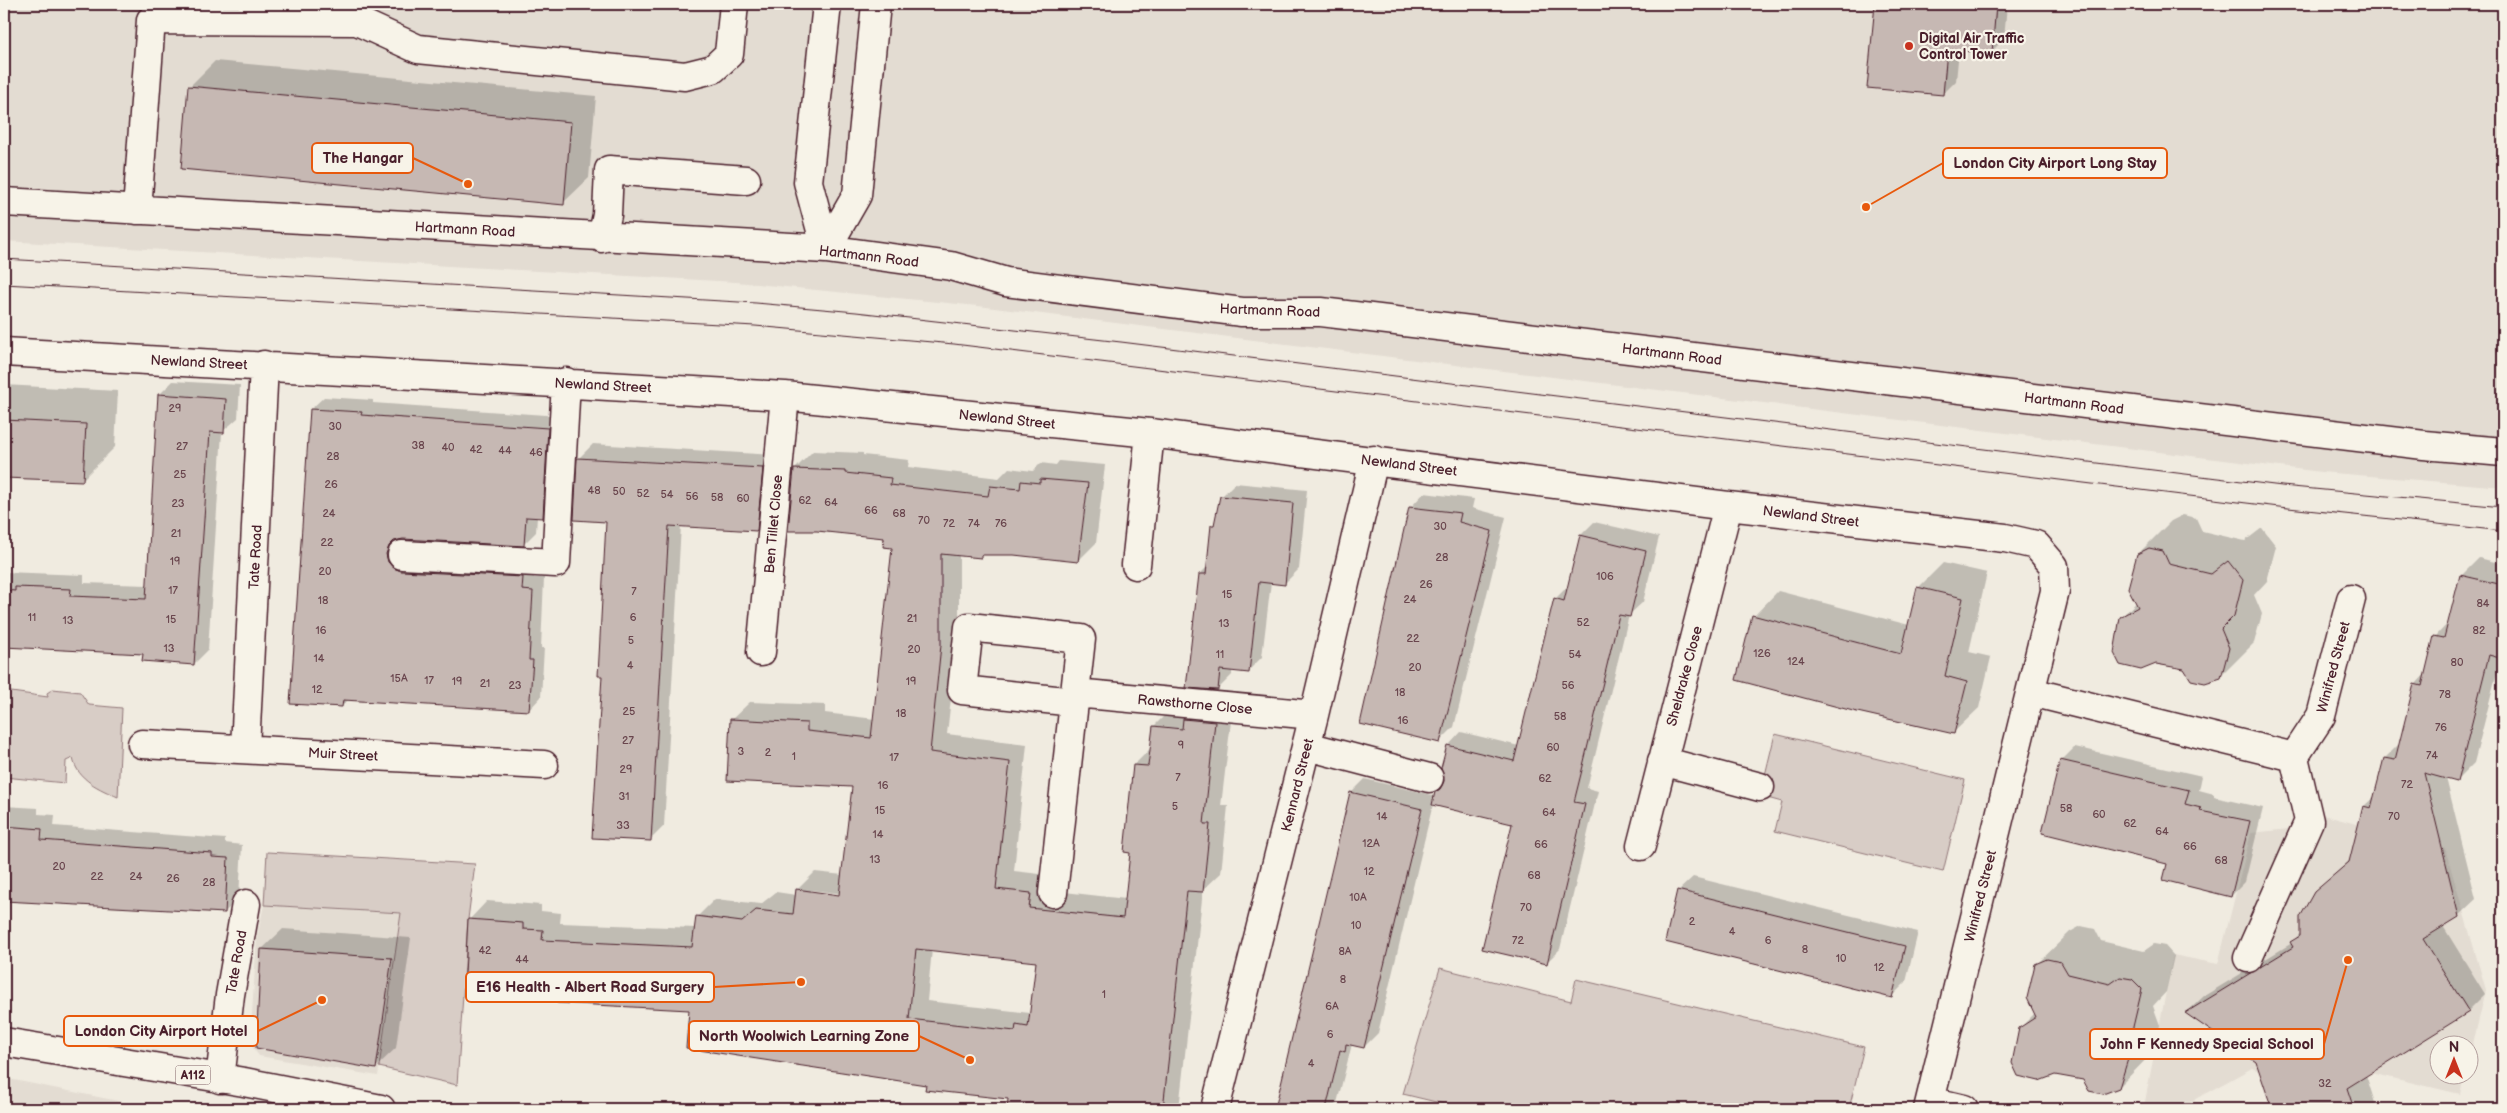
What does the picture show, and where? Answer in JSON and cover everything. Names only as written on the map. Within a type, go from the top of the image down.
[{"type":"street","points":[[137,210],[151,20],[357,21],[418,50],[685,76],[713,69],[729,54],[734,4]]},
{"type":"street","points":[[826,249],[808,182],[827,4]]},
{"type":"street","points":[[826,249],[856,195],[876,4]]},
{"type":"street","points":[[602,238],[607,215],[609,170],[746,180]]},
{"type":"street","name":"Hartmann Road","points":[[4,202],[602,238],[826,249],[951,266],[1006,282],[1242,312],[1321,312],[2424,445],[2503,452]]},
{"type":"street","name":"Newland Street","points":[[4,352],[566,382],[784,396],[1150,433],[1728,506],[2005,538]]},
{"type":"street","name":"Tate Road","points":[[245,748],[264,365]]},
{"type":"street","points":[[402,555],[556,563],[566,382]]},
{"type":"street","name":"Ben Tillet Close","points":[[761,652],[784,396]]},
{"type":"street","points":[[1136,565],[1150,433]]},
{"type":"street","name":"Kennard Street","points":[[1215,1109],[1314,715],[1374,460]]},
{"type":"street","name":"Sheldrake Close","points":[[1641,846],[1728,506]]},
{"type":"street","name":"Winifred Street","points":[[1964,1109],[1929,1105],[2055,591],[2054,566],[2036,545],[2005,538]]},
{"type":"street","name":"Winifred Street","points":[[2294,757],[2321,716],[2351,599]]},
{"type":"street","points":[[2031,692],[2294,757],[2308,821],[2248,958]]},
{"type":"street","name":"Rawsthorne Close","points":[[1053,893],[1074,698],[1314,715]]},
{"type":"street","name":"Muir Street","points":[[142,744],[245,748],[544,766]]},
{"type":"street","points":[[1306,746],[1429,778]]},
{"type":"street","points":[[1662,760],[1760,787]]},
{"type":"street","name":"Tate Road","points":[[220,1079],[230,995],[246,904]]},
{"type":"street","name":"A112","points":[[4,1042],[382,1109]]},
{"type":"shaded area","points":[[4,4],[2503,4],[2503,487],[2321,472],[978,306],[736,282],[4,241]]},
{"type":"shaded area","points":[[53,689],[80,692],[89,705],[122,708],[118,797],[97,787],[84,778],[75,766],[73,758],[66,761],[65,783],[4,777],[4,691],[48,697],[47,693]]},
{"type":"shaded area","points":[[1775,734],[1965,780],[1943,872],[1775,831],[1782,802],[1760,796]]},
{"type":"shaded area","points":[[2323,815],[2445,848],[2486,990],[2475,1036],[2430,1036],[2430,1086],[2462,1086],[2460,1094],[2346,1067],[2290,1085],[2252,1068],[2177,1109],[2144,1107],[2173,955],[2218,964],[2251,833],[2289,829]]},
{"type":"shaded area","points":[[267,852],[475,864],[468,919],[457,1085],[379,1067],[401,913],[264,905]]},
{"type":"shaded area","points":[[264,905],[401,913],[378,1076],[259,1056],[250,1044],[257,937]]},
{"type":"shaded area","points":[[1440,968],[1571,1001],[1576,979],[1864,1047],[1849,1109],[1465,1109],[1403,1094]]},
{"type":"shaded area","points":[[4,1078],[133,1104],[156,1103],[188,1109],[4,1109]]},
{"type":"building","name":"Digital Air Traffic Control Tower","points":[[1875,4],[1996,5],[1992,53],[1947,50],[1943,95],[1867,88]]},
{"type":"building","points":[[188,86],[571,122],[564,205],[181,169]]},
{"type":"building","points":[[158,394],[226,399],[224,433],[210,432],[194,665],[142,661],[143,654],[4,647],[4,590],[15,591],[15,587],[71,589],[70,596],[146,599]]},
{"type":"building","points":[[310,409],[362,412],[361,415],[548,428],[543,518],[526,517],[524,546],[403,539],[394,541],[389,546],[386,554],[388,562],[394,568],[401,571],[523,577],[522,590],[533,591],[529,660],[533,660],[529,711],[343,700],[342,707],[290,704]]},
{"type":"building","points":[[4,420],[86,424],[83,481],[4,478]]},
{"type":"building","points":[[577,458],[763,468],[757,531],[669,526],[651,841],[592,838],[602,676],[598,676],[606,522],[574,520]]},
{"type":"building","points":[[794,469],[845,471],[845,473],[891,478],[890,485],[988,496],[990,486],[1020,489],[1021,481],[1040,483],[1040,479],[1088,483],[1078,562],[1014,555],[981,555],[981,558],[941,554],[941,645],[930,752],[1010,762],[996,889],[1031,893],[1029,908],[1123,918],[1130,853],[1124,852],[1133,765],[1148,766],[1153,726],[1182,729],[1183,719],[1215,722],[1204,824],[1210,824],[1203,892],[1187,891],[1163,1109],[1007,1109],[1008,1099],[925,1090],[926,1085],[686,1048],[689,1010],[557,1003],[557,996],[539,996],[540,986],[483,983],[484,974],[465,974],[468,919],[523,923],[523,929],[543,930],[542,940],[692,947],[696,916],[742,922],[756,910],[793,914],[796,889],[839,895],[852,787],[727,781],[730,719],[807,723],[807,731],[871,738],[892,548],[883,547],[884,538],[817,531],[788,531]],"holes":[[[916,949],[1036,962],[1028,1027],[1016,1025],[1015,1031],[909,1019]]]},
{"type":"building","points":[[1220,496],[1293,503],[1285,585],[1259,582],[1249,673],[1220,670],[1218,690],[1186,688],[1199,574],[1206,574],[1211,525],[1214,525]]},
{"type":"building","points":[[1409,507],[1461,513],[1459,522],[1492,531],[1440,743],[1360,724]]},
{"type":"building","points":[[1580,535],[1646,551],[1630,617],[1619,615],[1574,802],[1585,804],[1547,964],[1482,949],[1512,824],[1432,805],[1435,792],[1440,789],[1444,781],[1441,768],[1447,745],[1514,761],[1554,598],[1564,601]]},
{"type":"building","points":[[2149,548],[2163,551],[2169,564],[2211,574],[2228,561],[2243,580],[2234,616],[2221,629],[2229,648],[2221,678],[2205,683],[2191,680],[2184,669],[2156,664],[2141,670],[2120,665],[2114,653],[2120,617],[2138,607],[2128,588],[2137,554]]},
{"type":"building","points":[[2460,575],[2503,585],[2503,659],[2489,655],[2457,782],[2424,773],[2459,917],[2423,939],[2469,1012],[2347,1088],[2354,1109],[2272,1109],[2256,1062],[2185,1013],[2293,947],[2290,942],[2300,936],[2300,917],[2314,892],[2349,862],[2363,806],[2371,808],[2384,758],[2395,760],[2414,684],[2422,686],[2434,636],[2444,638]]},
{"type":"building","points":[[1917,587],[1963,598],[1945,676],[1967,682],[1954,734],[1853,711],[1736,680],[1752,615],[1901,654]]},
{"type":"building","points":[[2060,760],[2189,790],[2185,804],[2201,808],[2200,811],[2250,821],[2231,897],[2163,880],[2167,864],[2042,833]]},
{"type":"building","points":[[1350,792],[1422,809],[1364,1048],[1346,1044],[1345,1052],[1340,1050],[1326,1109],[1275,1109]]},
{"type":"building","points":[[4,826],[42,829],[41,840],[212,853],[212,857],[228,858],[225,913],[4,901]]},
{"type":"building","points":[[1677,890],[1905,946],[1892,998],[1665,942]]},
{"type":"building","points":[[261,949],[392,958],[376,1069],[256,1048]]},
{"type":"building","points":[[2047,959],[2061,962],[2068,974],[2110,984],[2120,977],[2132,979],[2142,989],[2133,1027],[2120,1039],[2128,1059],[2119,1088],[2103,1094],[2089,1091],[2083,1080],[2055,1075],[2039,1081],[2018,1076],[2012,1063],[2019,1028],[2036,1017],[2027,998],[2035,964]]},
{"type":"tram line","points":[[4,259],[756,303],[856,312],[1121,342],[2282,486],[2503,507]]},
{"type":"tram line","points":[[4,284],[755,326],[954,344],[2279,507],[2503,531]]},
{"type":"railway","points":[[4,1108],[11,1109]]},
{"type":"place","name":"Digital Air Traffic Control Tower","points":[[1909,46]]},
{"type":"place","name":"The Hangar","points":[[468,184]]},
{"type":"place","name":"London City Airport Long Stay","points":[[1866,207]]},
{"type":"place","name":"John F Kennedy Special School","points":[[2348,960]]},
{"type":"place","name":"E16 Health - Albert Road Surgery","points":[[801,982]]},
{"type":"place","name":"London City Airport Hotel","points":[[322,1000]]},
{"type":"place","name":"North Woolwich Learning Zone","points":[[970,1060]]}]
